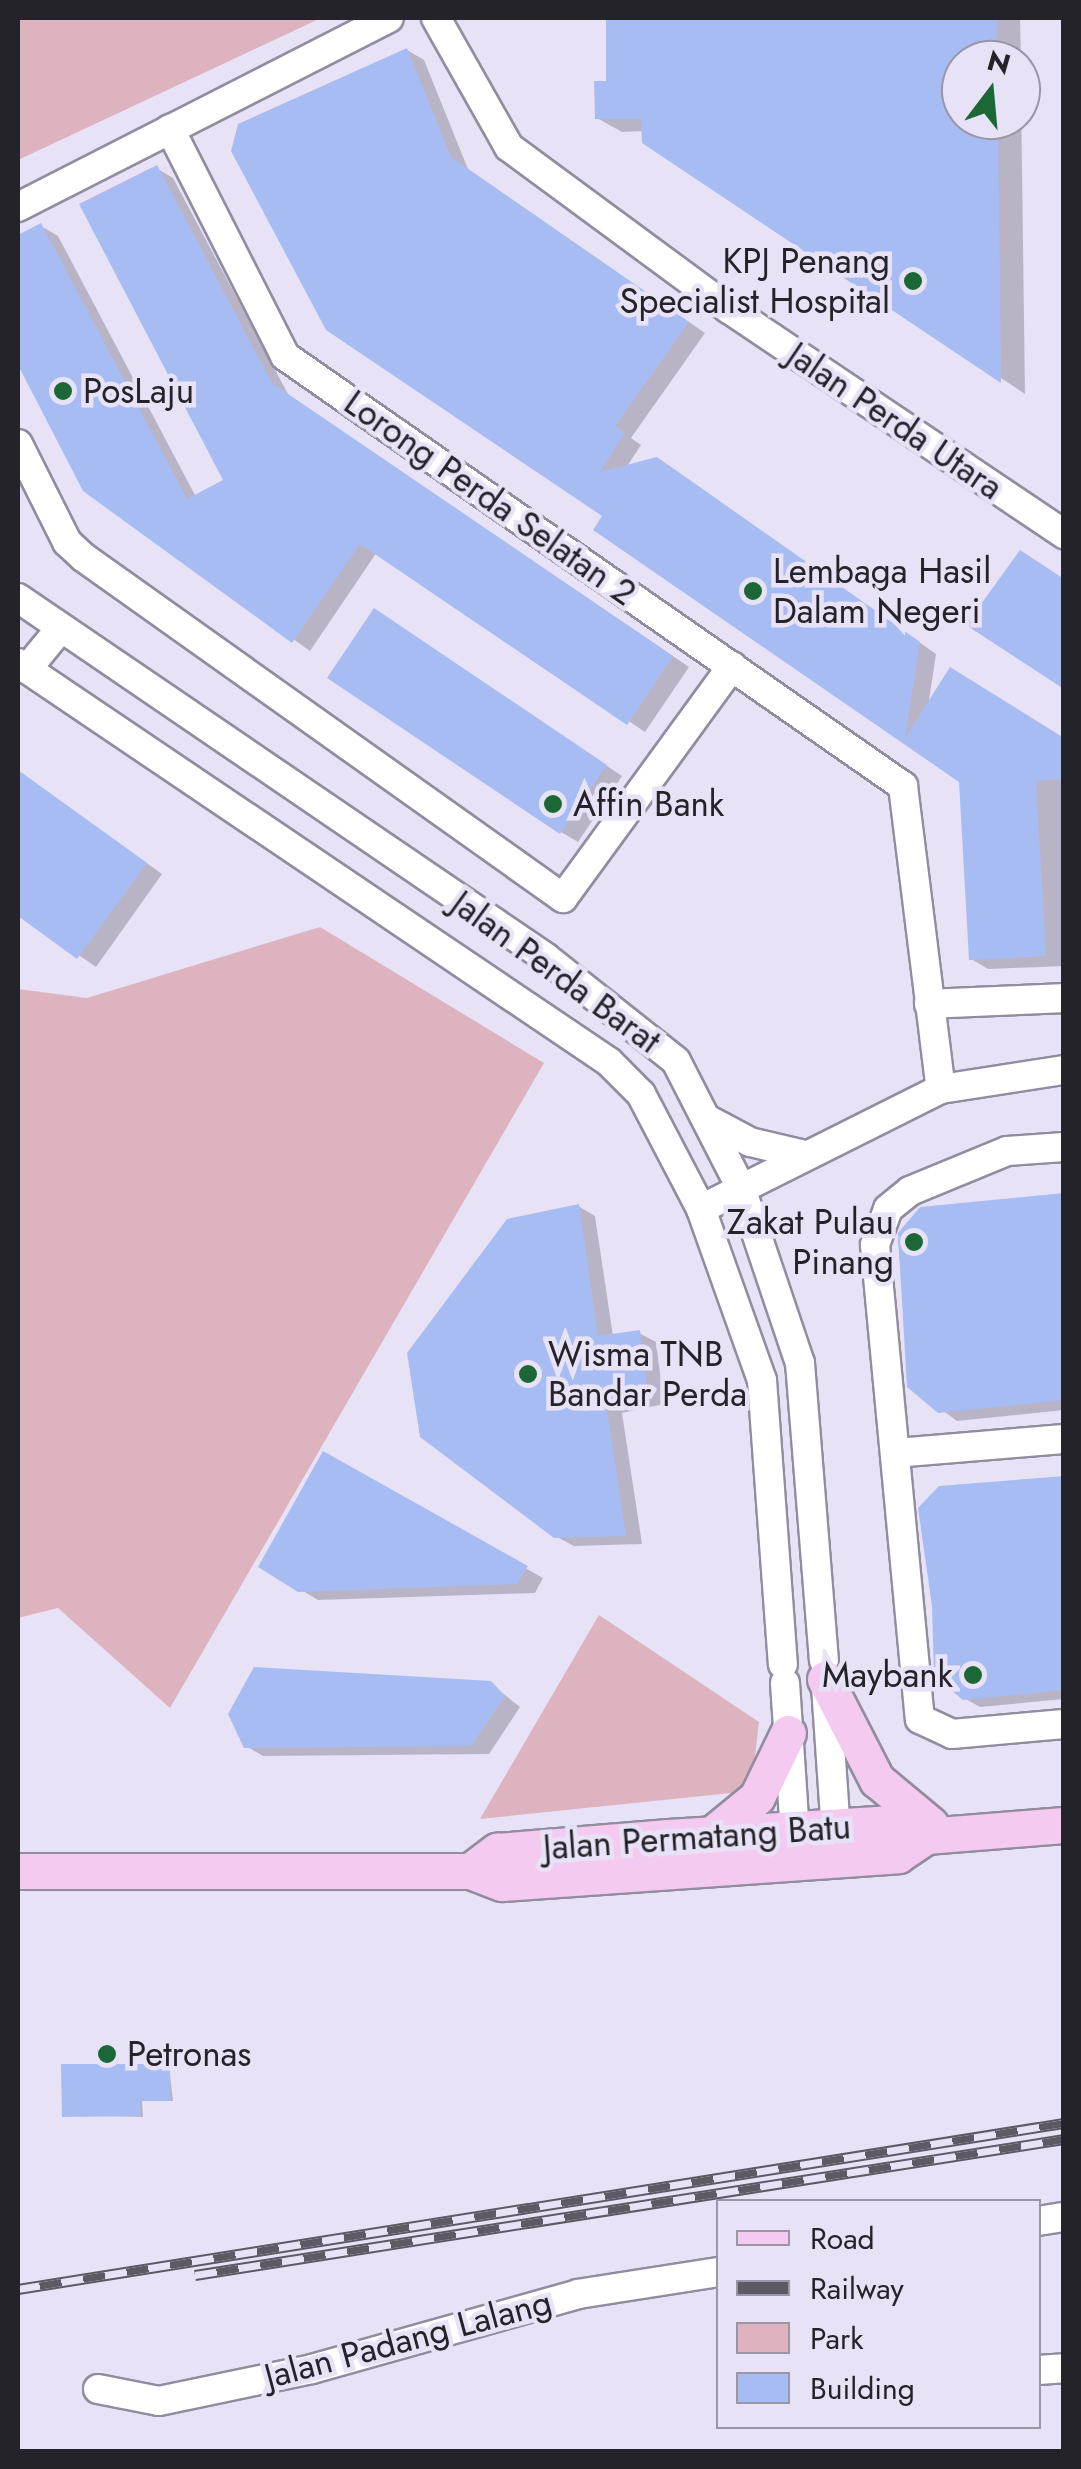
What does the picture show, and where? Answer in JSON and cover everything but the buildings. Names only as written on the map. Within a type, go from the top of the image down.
[{"type":"main road","points":[[825,1670],[877,1780],[936,1836]]},
{"type":"main road","points":[[712,1834],[756,1797],[788,1733]]},
{"type":"main road","name":"Jalan Permatang Batu","points":[[18,1871],[470,1870],[502,1883],[837,1844],[894,1823],[936,1836],[1064,1826]]},
{"type":"main road","name":"Jalan Permatang Batu","points":[[470,1870],[497,1851],[712,1834],[796,1846]]},
{"type":"street","points":[[18,207],[389,18]]},
{"type":"street","name":"Jalan Perda Utara","points":[[436,18],[509,147],[729,309],[1064,534]]},
{"type":"street","name":"Lorong Perda Selatan 2","points":[[170,129],[285,356],[903,786],[929,1004]]},
{"type":"street","points":[[18,444],[67,542],[83,557],[563,898],[732,666]]},
{"type":"street","name":"Jalan Perda Barat","points":[[18,598],[59,630],[545,957],[676,1062],[740,1188],[805,1386],[837,1844]]},
{"type":"street","points":[[22,666],[59,630]]},
{"type":"street","name":"Jalan Perda Barat","points":[[22,666],[609,1062],[641,1094],[700,1209],[762,1380],[796,1846]]},
{"type":"street","points":[[942,1088],[929,1004],[1064,998]]},
{"type":"street","points":[[700,1209],[942,1088],[1064,1070]]},
{"type":"street","points":[[707,1119],[750,1142],[805,1155]]},
{"type":"street","points":[[1064,1147],[1007,1151],[910,1192],[877,1227],[920,1719],[934,1730],[1064,1724]]},
{"type":"street","points":[[896,1453],[1064,1439]]},
{"type":"street","name":"Jalan Padang Lalang","points":[[98,2389],[160,2401],[312,2369],[578,2294],[716,2272]]},
{"type":"green space","points":[[18,18],[321,18],[18,160]]},
{"type":"green space","points":[[320,927],[544,1063],[170,1708],[58,1608],[18,1618],[18,989],[87,998]]},
{"type":"green space","points":[[599,1615],[759,1722],[751,1791],[480,1819]]},
{"type":"railway","points":[[18,2289],[1064,2123]]},
{"type":"railway","points":[[195,2275],[1064,2139]]},
{"type":"place","name":"KPJ Penang Specialist Hospital","points":[[913,281]]},
{"type":"place","name":"PosLaju","points":[[63,391]]},
{"type":"place","name":"Lembaga Hasil Dalam Negeri","points":[[753,591]]},
{"type":"place","name":"Affin Bank","points":[[553,804]]},
{"type":"place","name":"Zakat Pulau Pinang","points":[[914,1242]]},
{"type":"place","name":"Wisma TNB Bandar Perda","points":[[528,1374]]},
{"type":"place","name":"Maybank","points":[[973,1675]]},
{"type":"place","name":"Petronas","points":[[107,2054]]}]
